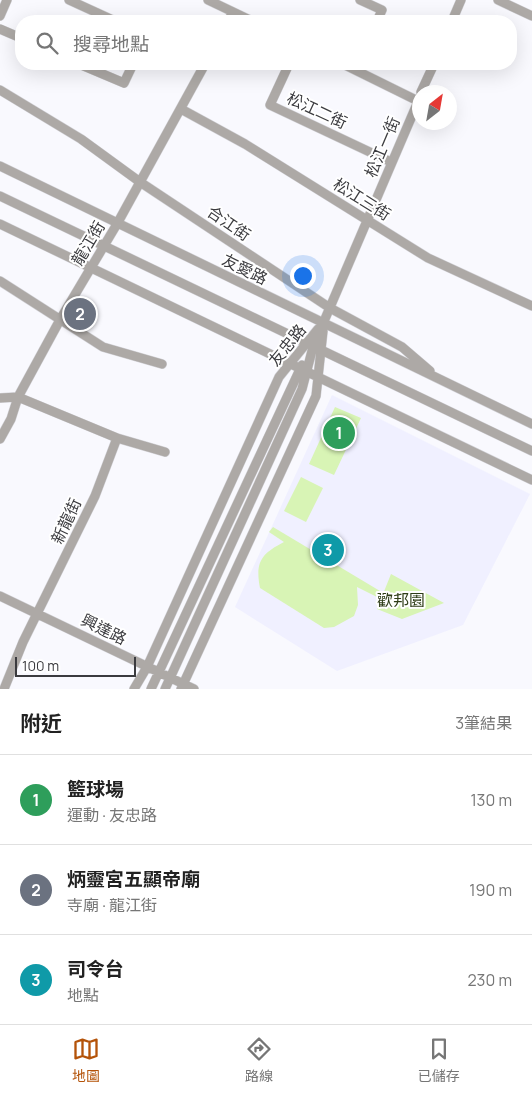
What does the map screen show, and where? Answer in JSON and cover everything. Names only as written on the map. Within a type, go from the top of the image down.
[{"type":"street","points":[[0,16],[7,0]]},
{"type":"street","points":[[69,0],[102,15]]},
{"type":"street","points":[[208,0],[239,15]]},
{"type":"street","points":[[360,0],[382,10],[380,15]]},
{"type":"street","points":[[455,15],[461,0]]},
{"type":"street","points":[[498,0],[532,16]]},
{"type":"street","points":[[0,29],[15,35]]},
{"type":"street","points":[[93,70],[124,83],[130,70]]},
{"type":"street","name":"龍江街","points":[[0,439],[18,397],[61,318],[117,224],[202,70]]},
{"type":"street","name":"松江二街","points":[[285,70],[270,105],[392,162]]},
{"type":"street","points":[[364,70],[412,94]]},
{"type":"street","name":"松江一街","points":[[424,85],[431,70]]},
{"type":"street","name":"合江街","points":[[0,90],[81,139],[140,182],[330,308],[402,347],[440,380]]},
{"type":"street","name":"松江三街","points":[[181,109],[245,144],[428,258],[532,306]]},
{"type":"street","name":"松江一街","points":[[313,347],[412,114]]},
{"type":"street","name":"友愛路","points":[[0,166],[532,424]]},
{"type":"street","points":[[0,196],[532,452]]},
{"type":"street","points":[[0,224],[532,480]]},
{"type":"street","points":[[0,281],[61,318],[103,347],[162,364]]},
{"type":"street","name":"友忠路","points":[[134,689],[147,667],[279,377],[290,363],[313,347]]},
{"type":"street","name":"友忠路","points":[[151,689],[313,347]]},
{"type":"street","name":"友忠路","points":[[182,686],[316,396],[320,377],[313,347]]},
{"type":"street","name":"友忠路","points":[[165,689],[302,389],[303,369]]},
{"type":"street","points":[[0,398],[18,397],[117,438],[165,452]]},
{"type":"street","name":"新龍街","points":[[7,688],[37,613],[95,496],[117,438]]},
{"type":"street","name":"興達路","points":[[0,596],[170,678],[182,686],[194,689]]},
{"type":"shaded area","points":[[332,395],[530,494],[463,625],[337,671],[235,607]]},
{"type":"green space","points":[[335,407],[361,418],[334,475],[309,464]]},
{"type":"green space","points":[[301,477],[323,488],[306,522],[284,511]]},
{"type":"green space","points":[[273,527],[380,591],[377,597],[357,587],[358,605],[354,616],[334,627],[324,628],[260,588],[259,565],[265,555],[284,542],[269,532]]},
{"type":"green space","name":"歡邦園","points":[[391,574],[444,603],[402,619],[377,609]]},
{"type":"place","name":"炳靈宮五顯帝廟","points":[[80,314]]},
{"type":"place","name":"籃球場","points":[[339,433]]},
{"type":"place","name":"司令台","points":[[328,550]]}]
